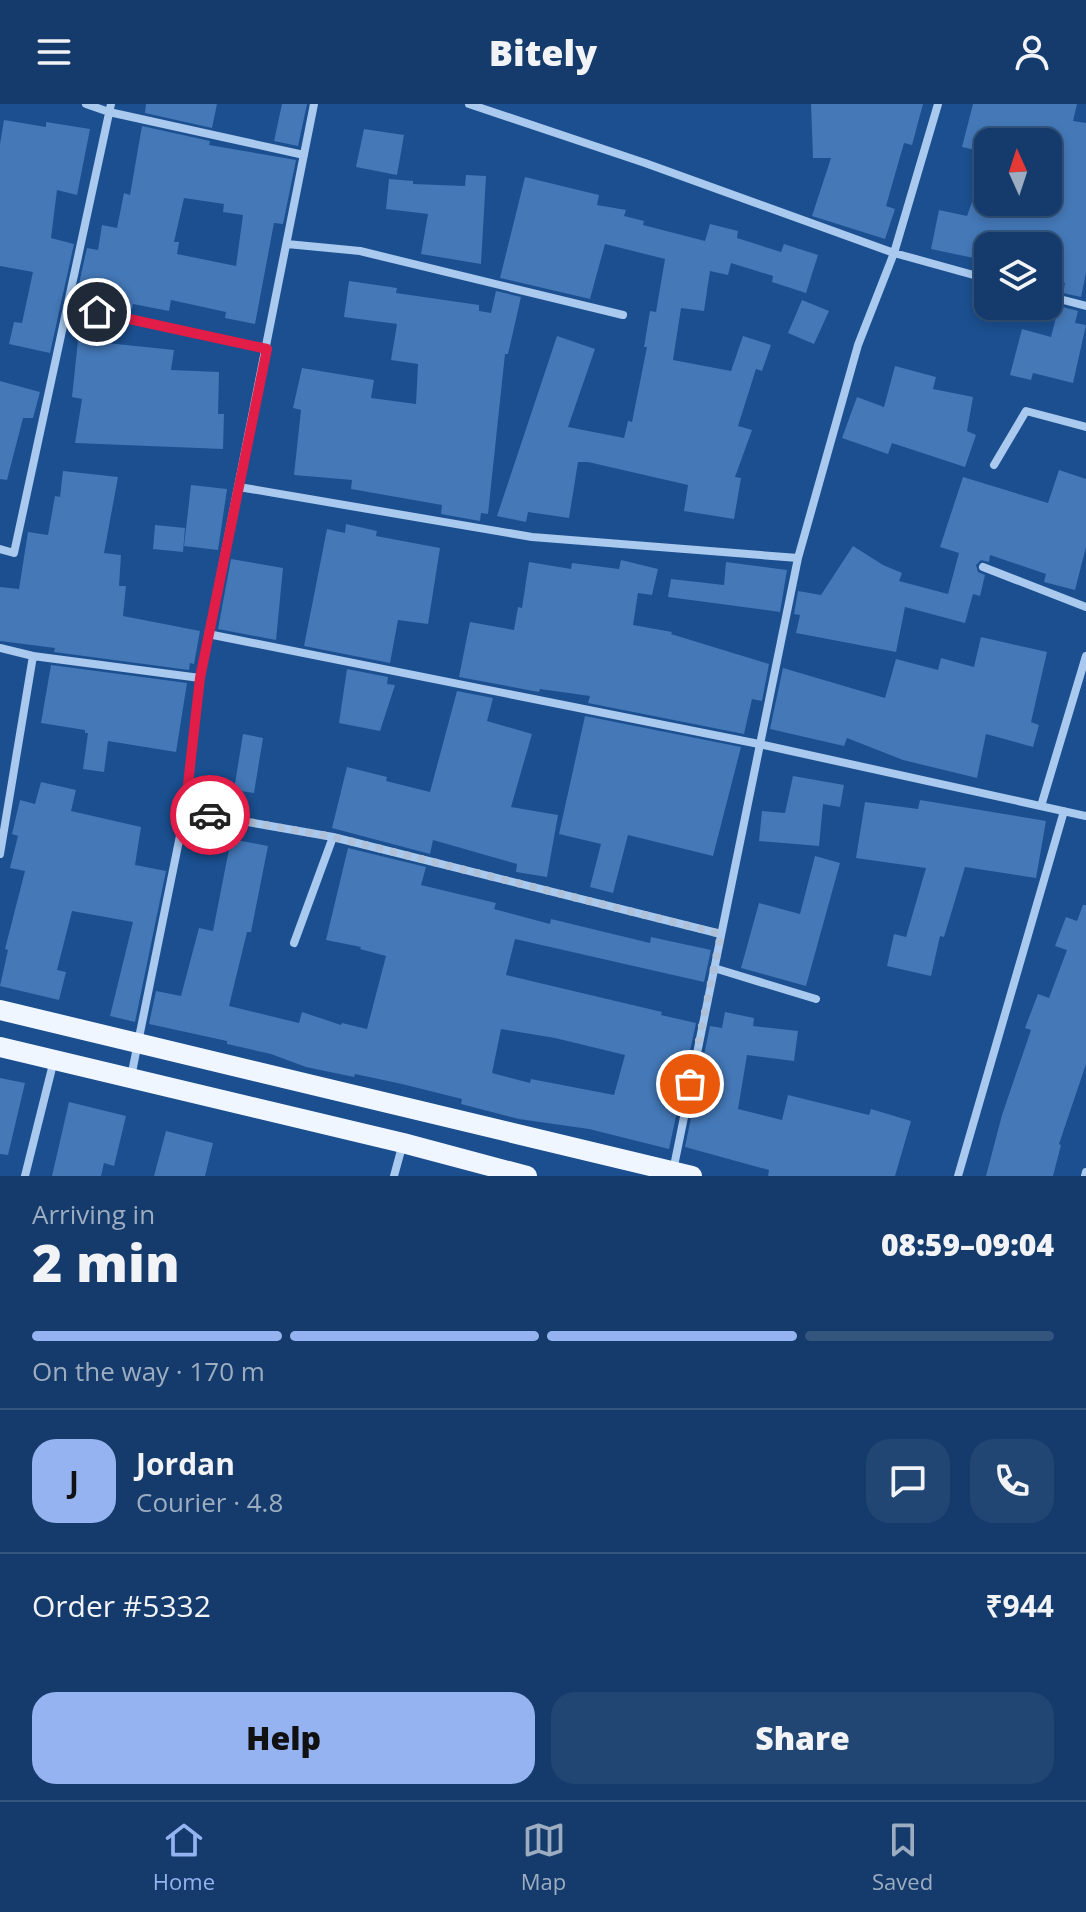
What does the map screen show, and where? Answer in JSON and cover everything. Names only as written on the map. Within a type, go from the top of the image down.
[{"type":"main road","points":[[0,1010],[682,1174]]},
{"type":"main road","points":[[0,1047],[403,1143],[527,1176]]},
{"type":"street","points":[[86,104],[304,155]]},
{"type":"street","points":[[131,1078],[185,811],[208,634],[314,104]]},
{"type":"street","points":[[469,104],[645,163],[894,253],[974,275]]},
{"type":"street","points":[[682,1174],[714,968],[798,558],[858,345],[894,253],[938,104]]},
{"type":"street","points":[[0,549],[14,553],[110,108]]},
{"type":"street","points":[[287,244],[360,251],[623,315]]},
{"type":"street","points":[[1062,300],[1086,306]]},
{"type":"street","points":[[69,306],[267,349]]},
{"type":"street","points":[[994,465],[1026,411],[1086,427]]},
{"type":"street","points":[[239,487],[532,537],[798,558]]},
{"type":"street","points":[[983,567],[1086,607]]},
{"type":"street","points":[[208,634],[759,744],[1086,816]]},
{"type":"street","points":[[0,648],[33,656],[200,678]]},
{"type":"street","points":[[0,854],[33,656]]},
{"type":"street","points":[[1041,806],[1086,656]]},
{"type":"street","points":[[185,811],[333,837],[721,934]]},
{"type":"street","points":[[958,1176],[1064,811]]},
{"type":"street","points":[[294,943],[333,837]]},
{"type":"street","points":[[714,968],[816,999]]},
{"type":"street","points":[[25,1176],[54,1059]]},
{"type":"street","points":[[394,1176],[403,1143]]},
{"type":"building","points":[[146,104],[217,104],[212,128],[145,113]]},
{"type":"building","points":[[282,104],[307,104],[298,146],[274,141]]},
{"type":"building","points":[[811,104],[923,104],[912,145],[904,143],[886,206],[895,209],[885,239],[812,216],[831,158],[813,158]]},
{"type":"building","points":[[973,104],[1077,104],[1073,121],[1086,123],[1086,273],[1081,297],[1063,293],[1062,232],[974,232],[974,258],[931,249],[939,210],[967,216],[974,202],[974,216],[1062,216],[1062,128],[974,128],[974,150],[962,147]]},
{"type":"building","points":[[4,120],[46,127],[46,122],[90,129],[77,195],[57,190],[51,238],[74,244],[50,353],[9,344],[14,322],[22,323],[33,272],[0,266],[0,144]]},
{"type":"building","points":[[142,126],[210,141],[209,145],[296,160],[283,224],[274,223],[255,324],[225,318],[226,312],[171,300],[169,311],[133,304],[132,309],[76,297],[87,248],[98,250],[102,225],[117,228],[124,193],[130,195]],"holes":[[[184,198],[224,204],[223,212],[243,215],[236,266],[177,254],[179,242],[174,242]]]},
{"type":"building","points":[[364,129],[404,135],[397,175],[356,167]]},
{"type":"building","points":[[466,175],[486,176],[481,264],[421,254],[428,214],[386,209],[389,179],[413,181],[413,184],[465,186]]},
{"type":"building","points":[[525,177],[599,195],[597,205],[626,210],[624,216],[644,221],[643,225],[705,241],[710,224],[738,231],[737,238],[781,252],[784,244],[818,255],[806,293],[772,282],[773,276],[731,263],[728,275],[710,271],[704,311],[681,308],[673,360],[731,371],[743,336],[771,345],[762,371],[756,369],[738,426],[752,430],[735,477],[741,478],[734,519],[684,511],[688,485],[588,462],[578,462],[569,518],[528,512],[526,522],[497,516],[557,336],[595,349],[568,427],[624,438],[628,421],[632,422],[647,347],[644,347],[650,311],[656,312],[665,259],[605,244],[590,299],[500,278]]},
{"type":"building","points":[[349,281],[397,288],[396,293],[479,305],[479,311],[491,313],[496,291],[521,297],[508,354],[505,354],[488,514],[481,513],[480,521],[441,514],[442,505],[351,489],[352,480],[294,475],[301,410],[293,408],[302,368],[374,380],[371,398],[416,404],[418,364],[391,360],[397,324],[344,317]]},
{"type":"building","points":[[802,300],[829,311],[814,344],[788,333]]},
{"type":"building","points":[[1062,307],[1078,311],[1075,323],[1086,325],[1073,383],[1033,373],[1031,380],[1010,375],[1022,329],[1051,337],[1055,320],[1062,320]]},
{"type":"building","points":[[78,340],[174,350],[171,370],[219,372],[218,414],[224,414],[223,449],[75,443],[82,399],[72,397]]},
{"type":"building","points":[[895,366],[936,377],[933,389],[973,397],[967,431],[976,435],[965,467],[892,443],[888,454],[842,438],[857,397],[884,407]]},
{"type":"building","points":[[0,381],[40,392],[33,418],[23,418],[7,480],[0,479]]},
{"type":"building","points":[[1059,470],[1086,479],[1086,547],[1075,590],[1044,582],[1046,574],[990,555],[989,562],[981,560],[976,565],[978,572],[985,575],[980,596],[973,594],[965,623],[905,607],[896,652],[796,633],[800,615],[794,614],[798,591],[821,595],[853,546],[902,573],[899,581],[948,594],[959,553],[940,547],[963,477],[1048,503]]},
{"type":"building","points":[[63,471],[118,477],[104,553],[121,555],[119,586],[126,586],[123,616],[200,631],[194,664],[190,663],[189,670],[54,652],[55,648],[0,641],[0,587],[19,589],[28,532],[48,535],[55,496],[60,497]]},
{"type":"building","points":[[191,485],[227,489],[218,550],[184,546]]},
{"type":"building","points":[[346,524],[377,531],[376,536],[440,548],[428,624],[398,620],[390,663],[304,646],[327,529],[345,533]]},
{"type":"building","points":[[155,525],[185,528],[183,552],[153,549]]},
{"type":"building","points":[[231,559],[283,568],[276,640],[218,629]]},
{"type":"building","points":[[621,560],[658,569],[652,595],[638,593],[633,625],[672,632],[769,664],[762,701],[752,699],[744,734],[588,703],[590,696],[540,689],[539,692],[459,677],[470,622],[514,630],[518,607],[522,608],[529,562],[571,569],[572,563],[619,569]]},
{"type":"building","points":[[726,562],[787,570],[780,612],[668,597],[671,579],[724,585]]},
{"type":"building","points":[[981,637],[1047,652],[1031,722],[1039,725],[1033,747],[986,734],[977,778],[903,760],[847,738],[844,746],[770,729],[783,668],[885,698],[896,659],[938,670],[941,658],[974,667]]},
{"type":"building","points":[[51,665],[187,683],[176,752],[108,741],[104,772],[83,769],[88,733],[41,723]]},
{"type":"building","points":[[347,669],[388,677],[387,684],[395,685],[380,731],[339,723]]},
{"type":"building","points":[[457,691],[493,698],[487,721],[532,734],[511,807],[558,815],[547,877],[516,872],[517,864],[433,840],[430,854],[332,828],[347,767],[430,792]]},
{"type":"building","points":[[585,716],[741,747],[713,856],[628,835],[613,893],[590,887],[601,844],[559,834]]},
{"type":"building","points":[[243,734],[263,738],[254,793],[234,790]]},
{"type":"building","points":[[793,776],[844,785],[840,807],[823,804],[819,846],[759,841],[762,811],[785,813]]},
{"type":"building","points":[[41,782],[76,790],[71,811],[141,827],[135,865],[166,871],[135,1022],[110,1016],[133,922],[72,911],[57,970],[66,972],[59,1000],[0,986],[8,950],[5,949],[25,871],[10,868],[18,836],[12,834],[20,800],[35,804]]},
{"type":"building","points":[[920,800],[1046,821],[1036,878],[965,867],[944,937],[940,936],[931,976],[887,966],[894,934],[906,937],[926,868],[856,858],[865,802],[918,809]]},
{"type":"building","points":[[231,839],[268,846],[251,932],[247,932],[229,1006],[299,1023],[302,1012],[341,1025],[367,1029],[386,956],[326,940],[348,848],[426,867],[421,885],[496,903],[494,909],[550,924],[551,919],[650,943],[651,937],[711,950],[704,982],[515,939],[506,975],[696,1023],[669,1149],[589,1129],[519,1119],[461,1104],[462,1099],[355,1074],[354,1077],[306,1067],[271,1054],[227,1044],[227,1041],[149,1024],[156,991],[181,996],[199,928],[213,931]],"holes":[[[501,1029],[625,1055],[614,1095],[531,1079],[530,1083],[492,1073]]]},
{"type":"building","points":[[815,856],[840,863],[806,986],[741,968],[759,903],[800,914]]},
{"type":"building","points":[[1083,905],[1086,905],[1086,1064],[1059,1144],[1053,1176],[986,1176],[1002,1115],[1031,1030],[1025,1028],[1038,994],[1049,998],[1067,950],[1055,946],[1066,917],[1077,921]]},
{"type":"building","points":[[725,1012],[754,1018],[753,1026],[798,1031],[794,1061],[747,1055],[738,1109],[782,1120],[788,1095],[869,1115],[871,1109],[911,1121],[895,1176],[768,1176],[769,1170],[685,1147],[710,1026],[722,1028]]},
{"type":"building","points":[[0,1078],[25,1083],[8,1155],[0,1154]]},
{"type":"building","points":[[69,1102],[126,1116],[114,1166],[104,1163],[101,1176],[52,1176]]},
{"type":"building","points":[[166,1131],[213,1143],[205,1176],[154,1176]]},
{"type":"way so far","points":[[210,815],[333,837],[721,934],[690,1084]]},
{"type":"route","points":[[97,312],[267,349],[200,678],[185,811],[210,815]]}]
